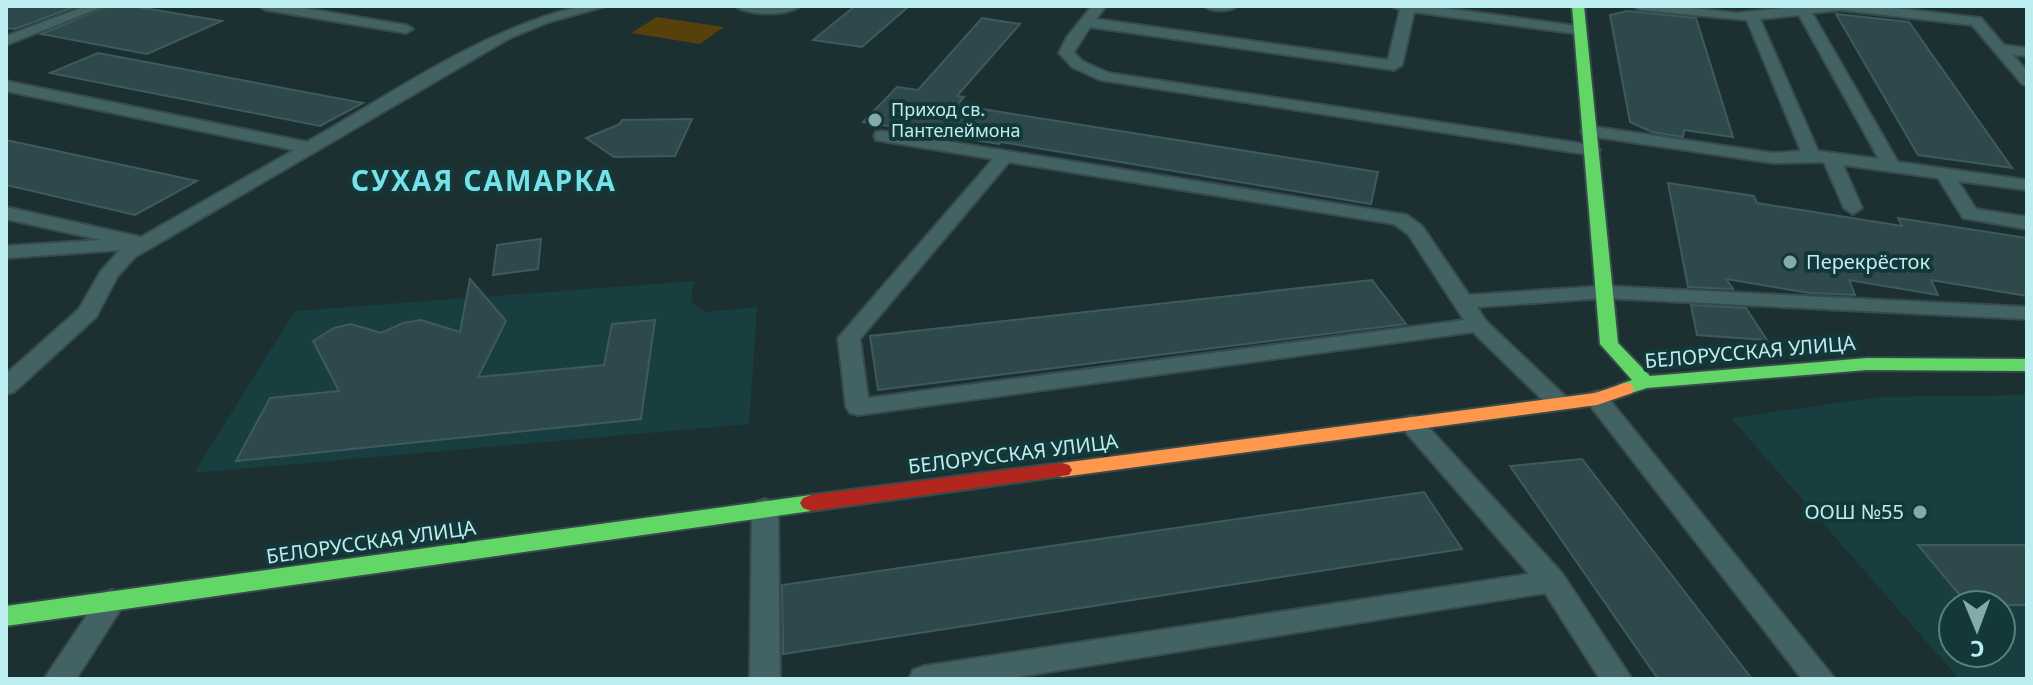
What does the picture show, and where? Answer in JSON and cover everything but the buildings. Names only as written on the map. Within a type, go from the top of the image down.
[{"type":"main road","points":[[1578,6],[1609,344],[1645,382]]},
{"type":"main road","name":"БЕЛОРУССКАЯ УЛИЦА","points":[[6,616],[765,509],[1597,399],[1645,382],[1867,364],[2027,365]]},
{"type":"lane","points":[[6,41],[98,6]]},
{"type":"lane","points":[[266,6],[406,29]]},
{"type":"lane","points":[[348,19],[378,6]]},
{"type":"lane","points":[[555,6],[591,8]]},
{"type":"lane","points":[[742,6],[779,9],[794,6]]},
{"type":"lane","points":[[1099,6],[1066,53],[1077,64],[1105,77],[1591,150]]},
{"type":"lane","points":[[1211,6],[1230,6]]},
{"type":"lane","points":[[1640,6],[1736,17],[1841,6],[1976,21],[2027,81]]},
{"type":"lane","points":[[1086,22],[1394,65],[1403,7],[1579,30]]},
{"type":"lane","points":[[10,380],[88,312],[108,275],[128,253],[505,35],[544,19],[591,8]]},
{"type":"lane","points":[[1803,10],[1891,165]]},
{"type":"lane","points":[[1752,15],[1811,155]]},
{"type":"lane","points":[[2000,49],[2027,52]]},
{"type":"lane","points":[[6,86],[309,148]]},
{"type":"lane","points":[[1589,131],[1773,158],[1831,157],[2027,185]]},
{"type":"lane","points":[[882,136],[1400,219],[1415,230],[1478,325],[1559,403]]},
{"type":"lane","points":[[1005,156],[849,338],[858,407],[1478,325]]},
{"type":"lane","points":[[1831,157],[1853,208]]},
{"type":"lane","points":[[1944,173],[1970,214],[2027,223]]},
{"type":"lane","points":[[6,213],[144,244]]},
{"type":"lane","points":[[6,252],[144,244]]},
{"type":"lane","points":[[1463,302],[1604,292],[2027,313]]},
{"type":"lane","points":[[1597,399],[1820,679]]},
{"type":"lane","points":[[1412,424],[1552,581],[1617,679]]},
{"type":"lane","points":[[765,509],[765,679]]},
{"type":"lane","points":[[924,679],[1552,581]]},
{"type":"lane","points":[[59,679],[113,600]]},
{"type":"shaded area","points":[[657,17],[724,27],[700,44],[631,33]]},
{"type":"shaded area","points":[[694,281],[691,301],[705,312],[757,307],[749,424],[194,473],[295,311]]},
{"type":"shaded area","name":"ООШ №55","points":[[2027,395],[2027,679],[1959,679],[1950,669],[2017,669],[2017,589],[1937,589],[1937,654],[1731,418],[1879,397]]},
{"type":"traffic: fast","points":[[1578,6],[1609,344],[1645,382]]},
{"type":"traffic: fast","points":[[1625,389],[1645,382],[1867,364],[2027,365]]},
{"type":"traffic: fast","points":[[6,616],[811,503]]},
{"type":"traffic: slow","points":[[1062,470],[1597,399],[1625,389]]},
{"type":"traffic: jam","points":[[811,503],[1062,470]]},
{"type":"place","name":"Приход св. Пантелеймона","points":[[875,120]]},
{"type":"place","name":"Перекрёсток","points":[[1790,262]]},
{"type":"place","name":"ООШ №55","points":[[1920,512]]},
{"type":"district","name":"СУХАЯ САМАРКА","points":[[484,181]]}]
